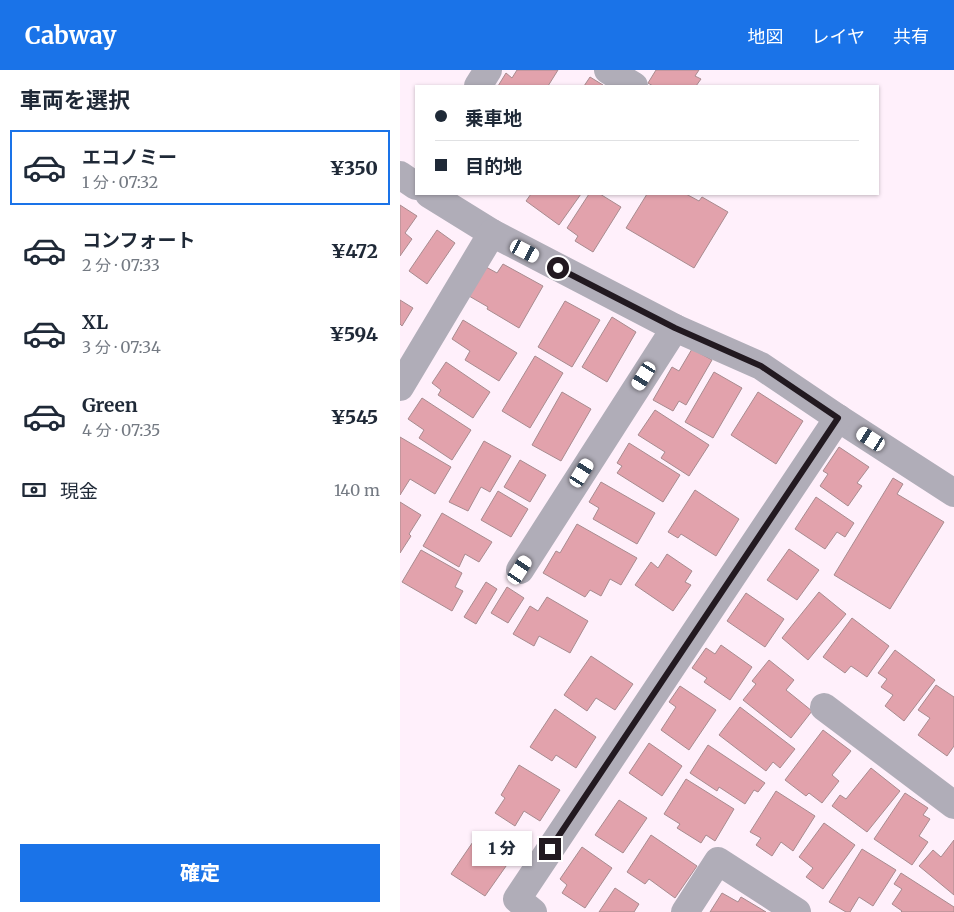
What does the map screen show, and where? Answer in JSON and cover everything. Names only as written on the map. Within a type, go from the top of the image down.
[{"type":"street","points":[[479,85],[488,70]]},
{"type":"street","points":[[608,70],[632,85]]},
{"type":"street","points":[[432,195],[492,234],[675,328],[761,366],[954,493]]},
{"type":"street","points":[[400,387],[492,234]]},
{"type":"street","points":[[520,570],[675,328]]},
{"type":"street","points":[[533,912],[516,899],[838,418]]},
{"type":"street","points":[[824,708],[954,805]]},
{"type":"street","points":[[685,912],[718,861],[797,912]]},
{"type":"building","points":[[517,70],[558,70],[549,85],[499,85],[506,73],[512,78]]},
{"type":"building","points":[[656,70],[699,70],[695,76],[701,79],[697,85],[651,85],[648,83]]},
{"type":"building","points":[[590,77],[603,85],[585,85]]},
{"type":"building","points":[[530,195],[580,195],[559,225],[526,201]]},
{"type":"building","points":[[588,195],[602,195],[621,207],[593,252],[575,241],[578,236],[567,228]]},
{"type":"building","points":[[646,195],[688,195],[699,201],[702,197],[728,212],[694,268],[626,228]]},
{"type":"building","points":[[400,205],[417,216],[405,233],[412,239],[400,256]]},
{"type":"building","points":[[437,230],[455,243],[427,284],[409,271]]},
{"type":"building","points":[[503,264],[543,286],[519,328],[469,296],[486,267],[497,273]]},
{"type":"building","points":[[400,300],[413,308],[402,326],[400,324]]},
{"type":"building","points":[[565,301],[600,320],[572,367],[538,347]]},
{"type":"building","points":[[612,317],[636,332],[607,382],[582,367]]},
{"type":"building","points":[[463,320],[517,353],[499,381],[465,360],[470,351],[452,339]]},
{"type":"building","points":[[692,349],[712,360],[686,405],[679,401],[673,411],[653,400],[672,367],[679,371]]},
{"type":"building","points":[[535,356],[563,373],[530,428],[502,411]]},
{"type":"building","points":[[446,362],[490,392],[473,418],[438,395],[441,390],[432,383]]},
{"type":"building","points":[[714,372],[742,388],[713,438],[685,422]]},
{"type":"building","points":[[562,392],[591,409],[561,461],[532,445]]},
{"type":"building","points":[[758,392],[803,421],[776,464],[731,435]]},
{"type":"building","points":[[422,398],[471,430],[452,460],[419,438],[424,430],[408,419]]},
{"type":"building","points":[[655,410],[709,445],[689,476],[661,458],[665,452],[638,435]]},
{"type":"building","points":[[400,437],[451,467],[435,494],[410,479],[400,495]]},
{"type":"building","points":[[484,441],[511,456],[490,492],[481,487],[468,511],[449,502]]},
{"type":"building","points":[[629,443],[680,475],[663,502],[617,473],[622,466],[617,463]]},
{"type":"building","points":[[839,447],[869,467],[857,483],[862,486],[848,506],[820,486],[828,474],[823,471]]},
{"type":"building","points":[[520,460],[546,475],[530,502],[504,487]]},
{"type":"building","points":[[893,478],[903,484],[897,494],[944,522],[890,609],[834,575]]},
{"type":"building","points":[[601,482],[655,513],[637,544],[593,519],[599,508],[589,502]]},
{"type":"building","points":[[695,490],[739,519],[716,556],[681,534],[678,538],[668,532]]},
{"type":"building","points":[[498,491],[528,509],[511,537],[481,520]]},
{"type":"building","points":[[816,497],[854,523],[845,537],[837,532],[825,549],[795,529]]},
{"type":"building","points":[[400,502],[421,515],[400,553]]},
{"type":"building","points":[[442,513],[492,542],[479,562],[465,554],[459,567],[423,546]]},
{"type":"building","points":[[577,524],[637,558],[621,585],[610,579],[601,596],[590,590],[585,597],[543,573],[556,551],[560,553]]},
{"type":"building","points":[[789,549],[819,570],[797,600],[767,580]]},
{"type":"building","points":[[421,550],[462,573],[455,587],[463,591],[452,611],[402,582]]},
{"type":"building","points":[[667,554],[692,571],[685,582],[691,585],[673,611],[635,585],[651,562],[658,568]]},
{"type":"building","points":[[486,582],[497,589],[476,624],[464,617]]},
{"type":"building","points":[[507,587],[524,598],[508,623],[491,613]]},
{"type":"building","points":[[819,592],[846,614],[808,660],[782,638]]},
{"type":"building","points":[[746,593],[784,619],[765,647],[727,621]]},
{"type":"building","points":[[547,597],[588,621],[570,653],[539,636],[534,646],[513,634],[530,606],[538,611]]},
{"type":"building","points":[[852,618],[889,646],[867,677],[851,666],[845,673],[823,657]]},
{"type":"building","points":[[721,645],[752,667],[730,700],[704,682],[707,678],[692,668],[706,648],[715,654]]},
{"type":"building","points":[[895,650],[935,680],[904,721],[885,706],[893,695],[881,687],[887,679],[878,673]]},
{"type":"building","points":[[591,656],[633,684],[615,710],[596,698],[587,711],[564,695]]},
{"type":"building","points":[[769,660],[794,680],[786,690],[812,711],[791,738],[743,700],[756,684],[752,681]]},
{"type":"building","points":[[936,685],[954,697],[954,746],[947,756],[918,735],[930,718],[918,710]]},
{"type":"building","points":[[680,686],[716,710],[689,750],[661,730],[676,707],[669,702]]},
{"type":"building","points":[[740,707],[795,749],[780,768],[773,762],[766,771],[719,735]]},
{"type":"building","points":[[555,709],[596,737],[576,768],[556,755],[552,761],[530,747]]},
{"type":"building","points":[[823,730],[851,751],[832,775],[839,781],[822,803],[809,793],[806,796],[785,780]]},
{"type":"building","points":[[649,743],[682,766],[662,796],[629,773]]},
{"type":"building","points":[[708,745],[765,783],[758,792],[754,790],[745,804],[719,787],[717,791],[690,773]]},
{"type":"building","points":[[519,765],[560,790],[540,821],[524,811],[515,826],[495,813],[505,798],[501,795]]},
{"type":"building","points":[[871,768],[900,791],[867,832],[832,806],[840,795],[846,799]]},
{"type":"building","points":[[686,779],[734,809],[715,841],[706,835],[701,843],[677,828],[680,824],[664,814]]},
{"type":"building","points":[[776,791],[815,816],[793,851],[781,842],[772,856],[756,845],[761,838],[750,832]]},
{"type":"building","points":[[905,793],[928,808],[923,815],[930,819],[919,836],[928,842],[912,865],[874,839]]},
{"type":"building","points":[[619,800],[647,818],[623,853],[595,835]]},
{"type":"building","points":[[824,823],[855,845],[823,889],[806,877],[813,868],[799,857]]},
{"type":"building","points":[[651,835],[697,866],[675,898],[649,879],[645,884],[627,872]]},
{"type":"building","points":[[477,836],[511,859],[485,896],[451,874]]},
{"type":"building","points":[[954,840],[954,895],[919,866],[933,850],[941,857]]},
{"type":"building","points":[[582,847],[612,868],[585,908],[562,893],[567,885],[560,879]]},
{"type":"building","points":[[862,849],[896,870],[873,906],[859,897],[850,912],[846,912],[829,902]]},
{"type":"building","points":[[901,873],[954,907],[954,912],[901,912],[892,904],[902,889],[894,884]]},
{"type":"building","points":[[615,888],[639,904],[634,912],[599,912]]},
{"type":"building","points":[[722,893],[738,902],[741,897],[766,912],[710,912]]},
{"type":"route","points":[[550,849],[838,418],[761,366],[675,328],[558,268]]}]
